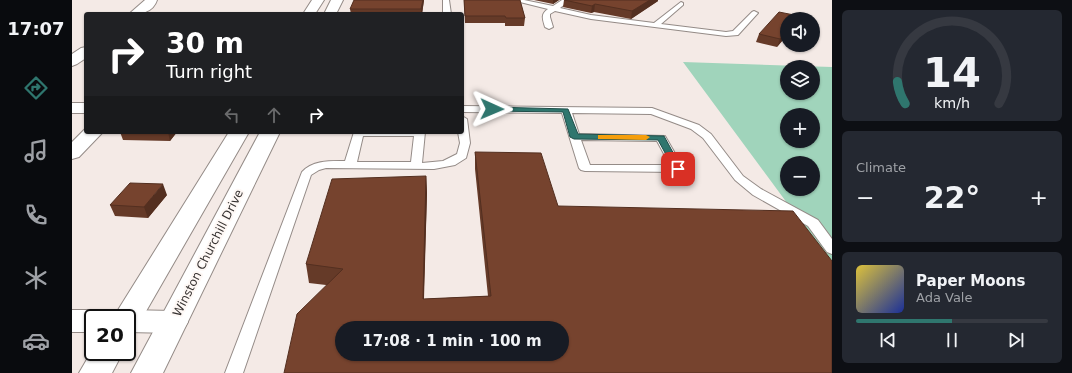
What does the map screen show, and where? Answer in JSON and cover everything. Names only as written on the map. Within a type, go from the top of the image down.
[{"type":"main road","points":[[138,12],[150,3],[151,0]]},
{"type":"main road","points":[[310,12],[318,0]]},
{"type":"main road","points":[[331,12],[337,0]]},
{"type":"main road","points":[[72,61],[84,52]]},
{"type":"main road","points":[[72,108],[84,108]]},
{"type":"main road","points":[[72,153],[91,134]]},
{"type":"main road","points":[[134,309],[238,134]]},
{"type":"main road","name":"Winston Churchill Drive","points":[[147,373],[269,134]]},
{"type":"main road","points":[[136,320],[173,322]]},
{"type":"main road","points":[[72,321],[84,321]]},
{"type":"main road","points":[[95,373],[102,361]]},
{"type":"lane","points":[[446,0],[447,12]]},
{"type":"lane","points":[[515,0],[590,17],[654,26],[731,34],[735,34],[754,13]]},
{"type":"lane","points":[[549,27],[546,17],[547,13],[567,0]]},
{"type":"lane","points":[[654,26],[681,4]]},
{"type":"lane","points":[[464,109],[652,111],[668,116],[695,127],[707,136],[739,178],[757,192],[813,224],[832,249]]},
{"type":"lane","points":[[566,110],[574,137],[586,168],[678,169],[661,138],[574,137]]},
{"type":"lane","points":[[350,165],[359,134]]},
{"type":"lane","points":[[416,166],[420,134]]},
{"type":"lane","points":[[234,373],[306,174],[310,168],[319,165],[443,166],[453,163],[462,156],[464,143],[463,134]]},
{"type":"green space","points":[[683,62],[780,65],[780,100],[820,100],[820,67],[832,67],[832,264],[782,196],[820,196],[820,156],[780,156],[780,194]]},
{"type":"building","points":[[354,0],[423,0],[421,9],[350,9]]},
{"type":"building","points":[[464,0],[520,0],[525,18],[506,18],[505,16],[465,16]]},
{"type":"building","points":[[564,0],[650,0],[632,11],[595,4],[592,6]]},
{"type":"building","points":[[779,12],[780,12],[780,39],[759,34]]},
{"type":"building","points":[[475,152],[541,153],[558,206],[793,211],[832,261],[832,373],[284,373],[297,314],[343,269],[306,264],[332,179],[426,176],[423,299],[491,296]]},
{"type":"building","points":[[130,183],[163,184],[144,207],[110,205]]},
{"type":"slow traffic","points":[[601,137],[646,137]]},
{"type":"route","points":[[492,109],[566,110],[574,137],[661,138],[678,169]]}]
